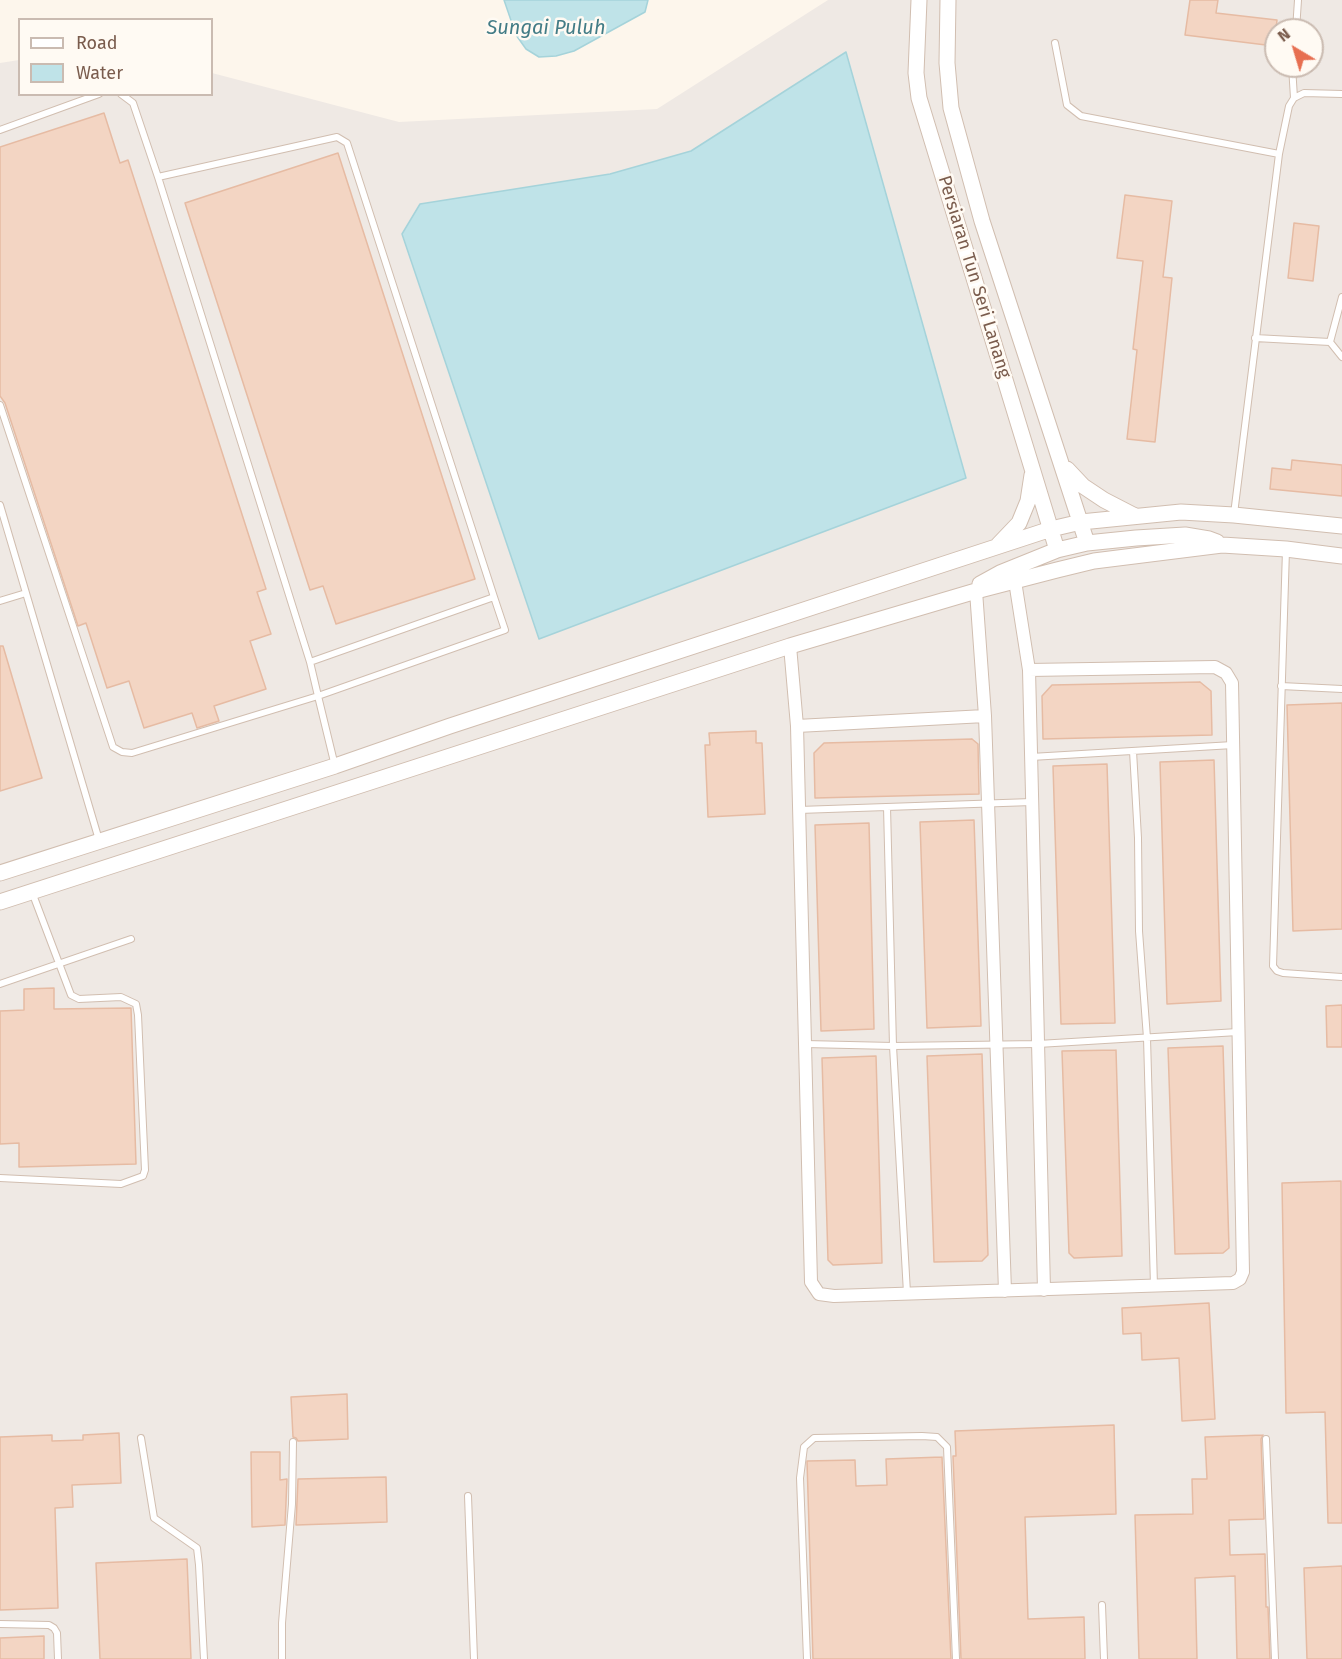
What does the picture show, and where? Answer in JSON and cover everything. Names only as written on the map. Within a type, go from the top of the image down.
[{"type":"street","name":"Persiaran Tun Seri Lanang","points":[[919,0],[916,73],[919,98],[1057,550]]},
{"type":"street","name":"Persiaran Tun Seri Lanang","points":[[948,0],[947,63],[951,108],[982,221],[1087,543]]},
{"type":"street","points":[[1062,465],[1083,486],[1104,500],[1136,516]]},
{"type":"street","points":[[996,547],[1019,523],[1028,501],[1033,470]]},
{"type":"street","points":[[0,873],[335,766],[450,726],[1051,529],[1081,522],[1181,512],[1234,514],[1342,526]]},
{"type":"street","points":[[969,593],[1000,573],[1057,550],[1087,543],[1185,535],[1209,539],[1222,545]]},
{"type":"street","points":[[0,902],[790,646],[1015,580],[1094,561],[1222,545],[1286,549],[1342,556]]},
{"type":"street","points":[[1015,580],[1029,670],[1044,1290]]},
{"type":"street","points":[[969,593],[985,716],[1005,1291]]},
{"type":"street","points":[[790,646],[797,726],[811,1282],[819,1294],[907,1294],[1233,1283],[1240,1280],[1243,1272],[1232,683],[1226,673],[1215,667],[1029,670]]},
{"type":"street","points":[[797,726],[985,716]]},
{"type":"street","points":[[450,726],[459,753]]},
{"type":"lane","points":[[1297,18],[1299,0]]},
{"type":"lane","points":[[1055,43],[1067,105],[1081,116],[1279,154]]},
{"type":"lane","points":[[1293,78],[1294,98]]},
{"type":"lane","points":[[1234,514],[1279,154],[1289,106],[1294,98],[1304,93],[1342,94]]},
{"type":"lane","points":[[0,130],[94,96]]},
{"type":"lane","points":[[124,96],[133,103],[158,177],[310,662],[335,766]]},
{"type":"lane","points":[[0,405],[113,747],[122,753],[132,753],[318,696],[505,630],[347,143],[337,137],[158,177]]},
{"type":"lane","points":[[1330,342],[1342,297]]},
{"type":"lane","points":[[1255,338],[1330,342],[1342,357]]},
{"type":"lane","points":[[0,505],[99,841]]},
{"type":"lane","points":[[1286,549],[1273,966],[1277,971],[1283,973],[1342,977]]},
{"type":"lane","points":[[0,601],[26,593]]},
{"type":"lane","points":[[310,662],[494,597]]},
{"type":"lane","points":[[1281,686],[1342,688]]},
{"type":"lane","points":[[1030,757],[1233,745]]},
{"type":"lane","points":[[1133,751],[1138,838],[1139,931],[1147,1038],[1154,1286]]},
{"type":"lane","points":[[799,810],[1032,802]]},
{"type":"lane","points":[[887,807],[893,1046],[907,1294]]},
{"type":"lane","points":[[0,1178],[121,1184],[143,1176],[145,1170],[138,1015],[135,1004],[122,997],[80,999],[71,995],[32,892]]},
{"type":"lane","points":[[0,984],[131,939]]},
{"type":"lane","points":[[805,1044],[893,1046],[1038,1044],[1238,1032]]},
{"type":"lane","points":[[807,1659],[800,1478],[804,1447],[814,1438],[922,1436],[938,1437],[947,1447],[956,1659]]},
{"type":"lane","points":[[141,1438],[154,1518],[197,1548],[204,1659]]},
{"type":"lane","points":[[1266,1439],[1275,1659]]},
{"type":"lane","points":[[282,1659],[282,1623],[292,1504],[292,1442]]},
{"type":"lane","points":[[468,1496],[474,1659]]},
{"type":"lane","points":[[1102,1605],[1104,1659]]},
{"type":"lane","points":[[0,1624],[49,1625],[54,1628],[57,1633],[58,1659]]},
{"type":"shaded area","points":[[828,0],[1342,0],[1342,1659],[0,1659],[0,63],[18,60],[18,96],[213,96],[213,73],[399,122],[657,109]]},
{"type":"water","name":"Sungai Puluh","points":[[504,0],[648,0],[645,12],[574,51],[556,56],[539,57],[526,49],[516,35]]},
{"type":"water","points":[[846,52],[966,478],[539,639],[402,234],[420,204],[610,174],[691,151]]},
{"type":"building","points":[[1190,0],[1218,0],[1216,13],[1264,19],[1264,45],[1185,35]]},
{"type":"building","points":[[104,113],[120,163],[128,160],[266,589],[257,592],[271,634],[250,641],[266,689],[214,706],[219,721],[197,728],[192,713],[144,728],[129,681],[107,688],[86,623],[78,626],[5,403],[0,396],[0,147]]},
{"type":"building","points":[[338,153],[475,579],[336,624],[323,586],[310,590],[185,203]]},
{"type":"building","points":[[1125,195],[1172,201],[1163,277],[1172,278],[1155,442],[1127,439],[1137,350],[1133,349],[1143,261],[1117,258]]},
{"type":"building","points":[[1294,223],[1319,226],[1313,281],[1288,278]]},
{"type":"building","points":[[1292,460],[1342,465],[1342,496],[1270,489],[1272,468],[1291,470]]},
{"type":"building","points":[[0,646],[3,646],[42,778],[0,791]]},
{"type":"building","points":[[1200,682],[1211,691],[1212,735],[1043,739],[1042,696],[1052,685]]},
{"type":"building","points":[[1342,703],[1342,929],[1293,931],[1287,705]]},
{"type":"building","points":[[756,731],[756,743],[762,743],[765,814],[708,817],[705,745],[710,745],[709,733]]},
{"type":"building","points":[[972,739],[978,744],[979,794],[815,798],[814,753],[824,743]]},
{"type":"building","points":[[1214,760],[1221,1001],[1167,1004],[1160,762]]},
{"type":"building","points":[[1107,764],[1115,1023],[1061,1024],[1053,766]]},
{"type":"building","points":[[974,820],[981,1026],[927,1028],[920,822]]},
{"type":"building","points":[[869,823],[874,1029],[821,1031],[815,825]]},
{"type":"building","points":[[54,988],[54,1009],[131,1008],[136,1164],[19,1167],[19,1143],[0,1144],[0,1011],[24,1010],[24,989]]},
{"type":"building","points":[[1342,1005],[1342,1047],[1327,1047],[1326,1006]]},
{"type":"building","points":[[1223,1046],[1229,1248],[1223,1253],[1175,1254],[1168,1048]]},
{"type":"building","points":[[1116,1050],[1122,1256],[1074,1258],[1069,1253],[1062,1051]]},
{"type":"building","points":[[982,1054],[988,1255],[982,1261],[934,1262],[927,1056]]},
{"type":"building","points":[[876,1056],[882,1263],[833,1265],[828,1260],[822,1058]]},
{"type":"building","points":[[1341,1181],[1342,1523],[1328,1523],[1325,1412],[1286,1413],[1282,1183]]},
{"type":"building","points":[[1209,1303],[1215,1419],[1182,1421],[1179,1358],[1142,1360],[1141,1333],[1123,1334],[1122,1308]]},
{"type":"building","points":[[347,1394],[348,1439],[298,1441],[293,1437],[291,1397]]},
{"type":"building","points":[[1114,1425],[1116,1514],[1025,1517],[1028,1619],[1084,1617],[1085,1659],[961,1659],[953,1456],[956,1456],[955,1431]]},
{"type":"building","points":[[119,1433],[121,1483],[72,1485],[73,1507],[55,1508],[58,1608],[0,1610],[0,1437],[52,1435],[52,1441],[83,1440],[83,1435]]},
{"type":"building","points":[[1263,1435],[1261,1439],[1264,1519],[1229,1520],[1230,1555],[1265,1554],[1270,1659],[1237,1659],[1235,1576],[1195,1578],[1197,1659],[1139,1659],[1135,1515],[1193,1514],[1192,1479],[1207,1479],[1205,1437]]},
{"type":"building","points":[[251,1452],[280,1452],[280,1480],[287,1479],[285,1525],[252,1527]]},
{"type":"building","points":[[942,1457],[951,1659],[813,1659],[807,1461],[855,1460],[856,1486],[887,1485],[886,1459]]},
{"type":"building","points":[[386,1477],[387,1522],[296,1525],[298,1479]]},
{"type":"building","points":[[187,1559],[191,1659],[100,1659],[96,1563]]},
{"type":"building","points":[[1342,1566],[1342,1659],[1307,1659],[1304,1568]]},
{"type":"building","points":[[44,1636],[44,1659],[0,1659],[0,1638]]}]
